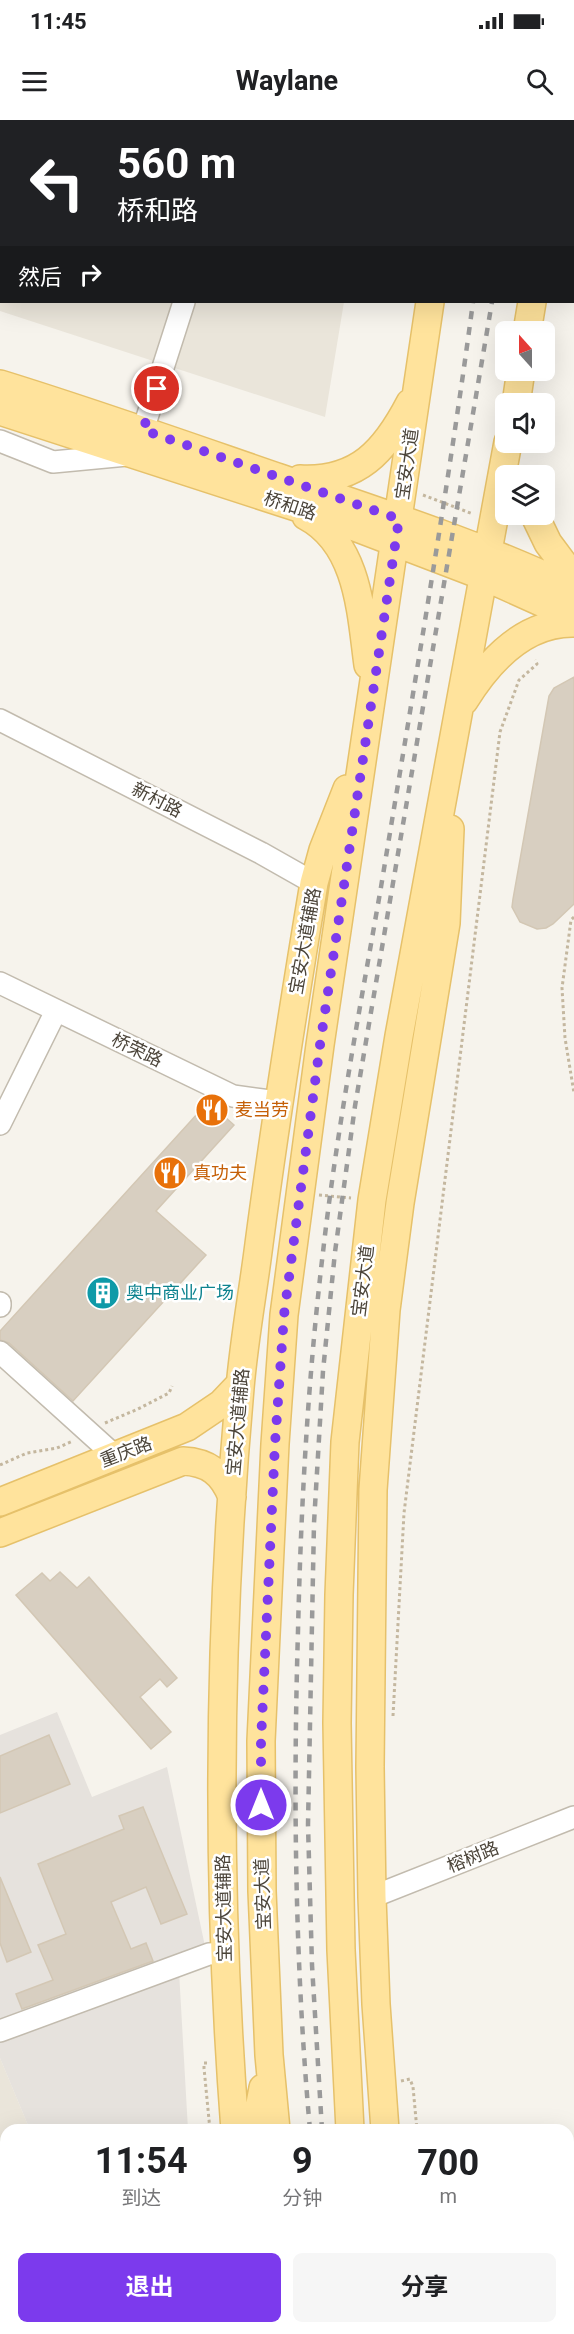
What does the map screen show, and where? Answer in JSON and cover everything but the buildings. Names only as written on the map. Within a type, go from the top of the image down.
[{"type":"main road","name":"宝安大道","points":[[275,2124],[269,2055],[262,1891],[261,1741],[284,1315],[303,1170],[430,303]]},
{"type":"main road","name":"桥和路","points":[[0,384],[139,442],[281,491],[339,521],[397,530],[485,563],[574,589]]},
{"type":"main road","points":[[281,491],[314,480],[351,472],[365,463],[392,435],[418,389]]},
{"type":"main road","name":"桥和路","points":[[0,411],[139,442]]},
{"type":"main road","name":"宝安大道","points":[[350,2124],[341,1950],[337,1723],[345,1442],[372,1200],[399,1036],[506,453]]},
{"type":"main road","points":[[281,491],[329,533],[341,549],[355,584],[372,695]]},
{"type":"main road","points":[[539,525],[548,543],[574,578]]},
{"type":"main road","name":"桥和路","points":[[485,563],[574,617]]},
{"type":"main road","points":[[459,710],[492,662],[512,645],[545,627],[574,623]]},
{"type":"main road","name":"宝安大道辅路","points":[[235,2124],[229,2054],[223,1894],[224,1663],[240,1384],[278,1102],[314,883],[323,850],[367,728]]},
{"type":"main road","points":[[385,2124],[376,2004],[372,1897],[370,1767],[374,1479],[386,1310],[403,1180],[446,923],[452,749]]},
{"type":"main road","name":"重庆路","points":[[0,1502],[171,1434],[204,1417],[240,1384]]},
{"type":"main road","name":"重庆路","points":[[0,1533],[183,1461],[197,1462],[211,1467],[228,1485],[232,1497]]},
{"type":"main road","points":[[52,1481],[63,1508]]},
{"type":"main road","points":[[256,2124],[269,2055]]},
{"type":"street","points":[[0,441],[53,462],[139,442],[184,303]]},
{"type":"street","name":"新村路","points":[[0,720],[261,853],[314,883]]},
{"type":"street","name":"桥荣路","points":[[0,983],[233,1096],[278,1102]]},
{"type":"street","points":[[0,1124],[56,1011]]},
{"type":"street","points":[[0,1352],[116,1456]]},
{"type":"street","name":"榕树路","points":[[372,1897],[574,1817]]},
{"type":"street","points":[[0,2031],[209,1954],[225,1953]]},
{"type":"path","points":[[423,495],[473,514]]},
{"type":"path","points":[[393,1724],[404,1514],[500,732],[519,680],[537,664],[535,660]]},
{"type":"path","points":[[574,917],[571,920],[562,988],[574,1093]]},
{"type":"path","points":[[311,1194],[356,1198]]},
{"type":"path","points":[[207,2063],[204,2063],[204,2068],[209,2124]]},
{"type":"path","points":[[398,2081],[410,2079],[413,2087],[416,2124]]},
{"type":"shaded area","points":[[0,303],[344,303],[325,417],[0,311]]},
{"type":"shaded area","points":[[57,1712],[92,1797],[167,1767],[206,1951],[0,2024],[0,1735]]},
{"type":"shaded area","points":[[179,1971],[188,2124],[28,2124],[0,2058],[0,2035]]},
{"type":"shaded area","points":[[0,2058],[28,2124],[0,2124]]},
{"type":"railway","points":[[310,2124],[301,2005],[296,1880],[296,1693],[301,1536],[313,1347],[342,1114],[429,594],[473,303]]},
{"type":"railway","points":[[322,2124],[312,1965],[308,1825],[314,1523],[323,1371],[335,1252],[355,1106],[492,303]]},
{"type":"place","name":"麦当劳","points":[[212,1110]]},
{"type":"place","name":"真功夫","points":[[170,1173]]},
{"type":"place","name":"奥中商业广场","points":[[103,1293]]},
{"type":"route","points":[[157,389],[143,430],[399,519],[320,1045],[284,1315],[275,1444],[261,1741],[261,1805]]}]
